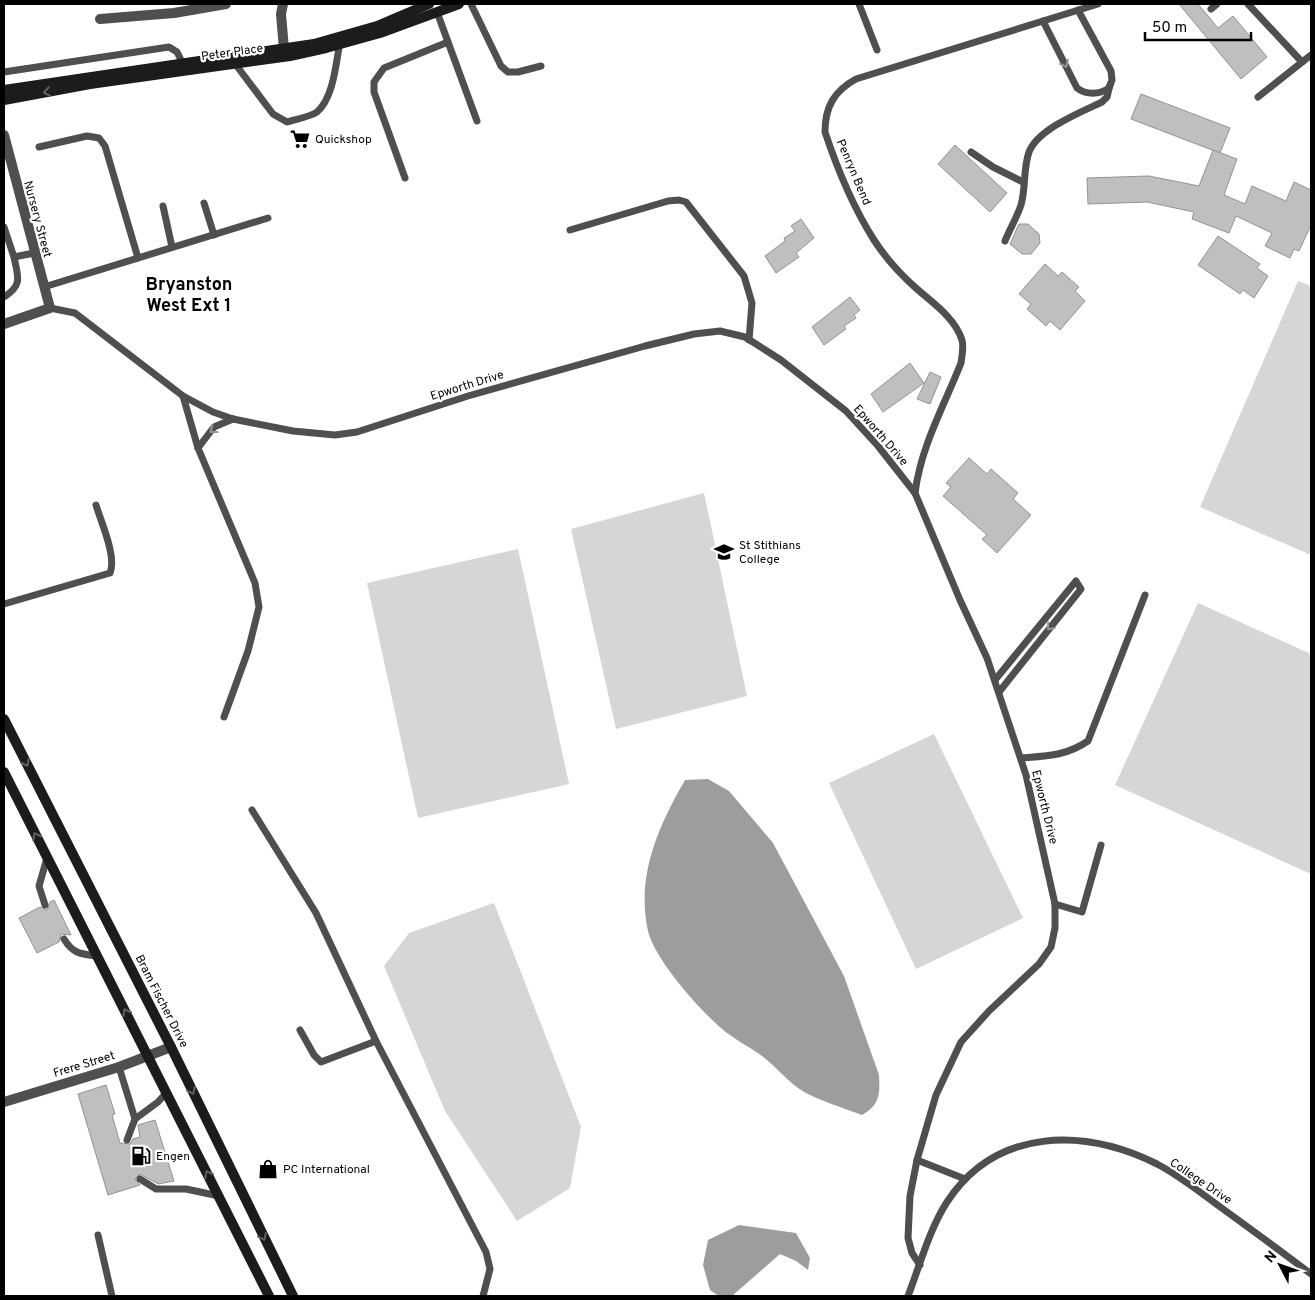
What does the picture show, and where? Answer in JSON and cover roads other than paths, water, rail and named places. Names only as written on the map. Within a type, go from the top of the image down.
[{"type":"main road","name":"Peter Place","points":[[4,90],[183,64],[290,56],[341,40],[429,4]]},
{"type":"main road","name":"Peter Place","points":[[4,100],[380,33],[459,4]]},
{"type":"main road","name":"Bram Fischer Drive","points":[[4,719],[171,1047],[293,1296]]},
{"type":"main road","points":[[4,772],[270,1296]]},
{"type":"street","points":[[100,20],[174,13],[226,4]]},
{"type":"street","points":[[283,4],[284,49]]},
{"type":"street","name":"Nursery Street","points":[[4,135],[50,308]]},
{"type":"street","points":[[4,324],[50,308]]},
{"type":"street","name":"Frere Street","points":[[4,1102],[118,1067],[171,1047]]},
{"type":"lane","points":[[471,4],[501,66],[508,72],[541,66]]},
{"type":"lane","points":[[859,4],[877,50]]},
{"type":"lane","name":"Penryn Bend","points":[[915,493],[918,467],[925,446],[961,363],[963,348],[961,338],[955,326],[942,311],[915,288],[874,241],[860,216],[831,150],[825,132],[827,112],[836,93],[856,79],[1098,4]]},
{"type":"lane","points":[[1248,4],[1302,62]]},
{"type":"lane","points":[[1005,241],[1021,205],[1029,151],[1035,143],[1054,127],[1102,102],[1107,97],[1112,76],[1110,66],[1078,10]]},
{"type":"lane","points":[[437,12],[477,121]]},
{"type":"lane","points":[[1043,21],[1077,88],[1082,92],[1092,94],[1107,90],[1110,85]]},
{"type":"lane","points":[[232,60],[272,114],[287,122],[315,113],[321,107],[328,94],[341,40]]},
{"type":"lane","points":[[405,178],[374,92],[374,82],[384,68],[448,42]]},
{"type":"lane","points":[[4,72],[169,47],[177,52],[183,64]]},
{"type":"lane","points":[[1258,97],[1311,55]]},
{"type":"lane","points":[[39,147],[87,136],[99,138],[105,146],[138,258]]},
{"type":"lane","points":[[971,152],[993,167],[1023,182]]},
{"type":"lane","points":[[570,230],[668,201],[679,200],[686,202],[744,276],[752,303],[749,340]]},
{"type":"lane","points":[[204,203],[214,235]]},
{"type":"lane","points":[[163,206],[172,247]]},
{"type":"lane","points":[[44,286],[268,218]]},
{"type":"lane","points":[[4,227],[19,279],[14,291],[4,297]]},
{"type":"lane","points":[[14,257],[34,253]]},
{"type":"lane","name":"Epworth Drive","points":[[50,308],[75,313],[183,396],[213,412],[233,418],[312,433],[335,435],[358,432],[468,396],[645,346],[694,334],[720,332],[749,340],[781,360],[846,411],[878,446],[915,493],[995,680],[1021,758],[1050,873],[1055,904],[1055,928],[1050,947],[1039,964],[971,1030],[952,1056],[936,1095],[917,1160],[910,1196],[908,1238],[912,1253],[920,1265]]},
{"type":"lane","points":[[183,396],[198,448],[255,583],[259,607],[248,651],[224,717]]},
{"type":"lane","points":[[198,448],[214,427],[233,418]]},
{"type":"lane","points":[[4,604],[110,572],[113,566],[111,555],[96,505]]},
{"type":"lane","points":[[995,680],[1076,581],[1081,589],[999,692]]},
{"type":"lane","points":[[1021,758],[1055,756],[1074,750],[1088,741],[1145,595]]},
{"type":"lane","points":[[252,810],[316,913],[376,1041],[486,1252],[490,1269],[483,1296]]},
{"type":"lane","points":[[1055,904],[1082,912],[1101,845]]},
{"type":"lane","points":[[45,904],[39,886],[47,858]]},
{"type":"lane","points":[[64,939],[77,954],[98,956]]},
{"type":"lane","points":[[300,1030],[314,1055],[321,1062],[376,1041]]},
{"type":"lane","points":[[118,1067],[135,1120]]},
{"type":"lane","points":[[127,1140],[135,1120],[147,1112],[167,1092]]},
{"type":"lane","name":"College Drive","points":[[908,1296],[940,1215],[966,1179],[990,1159],[1018,1146],[1030,1143],[1076,1141],[1118,1150],[1156,1164],[1185,1181],[1311,1274]]},
{"type":"lane","points":[[917,1160],[966,1179]]},
{"type":"lane","points":[[140,1179],[156,1189],[186,1189],[220,1196]]},
{"type":"lane","points":[[98,1235],[112,1296]]},
{"type":"place","name":"Quickshop","points":[[300,139]]},
{"type":"place","name":"St Stithians College","points":[[724,552]]},
{"type":"place","name":"Engen","points":[[141,1156]]},
{"type":"place","name":"PC International","points":[[268,1169]]},
{"type":"district","name":"Bryanston West Ext 1","points":[[189,294]]}]
